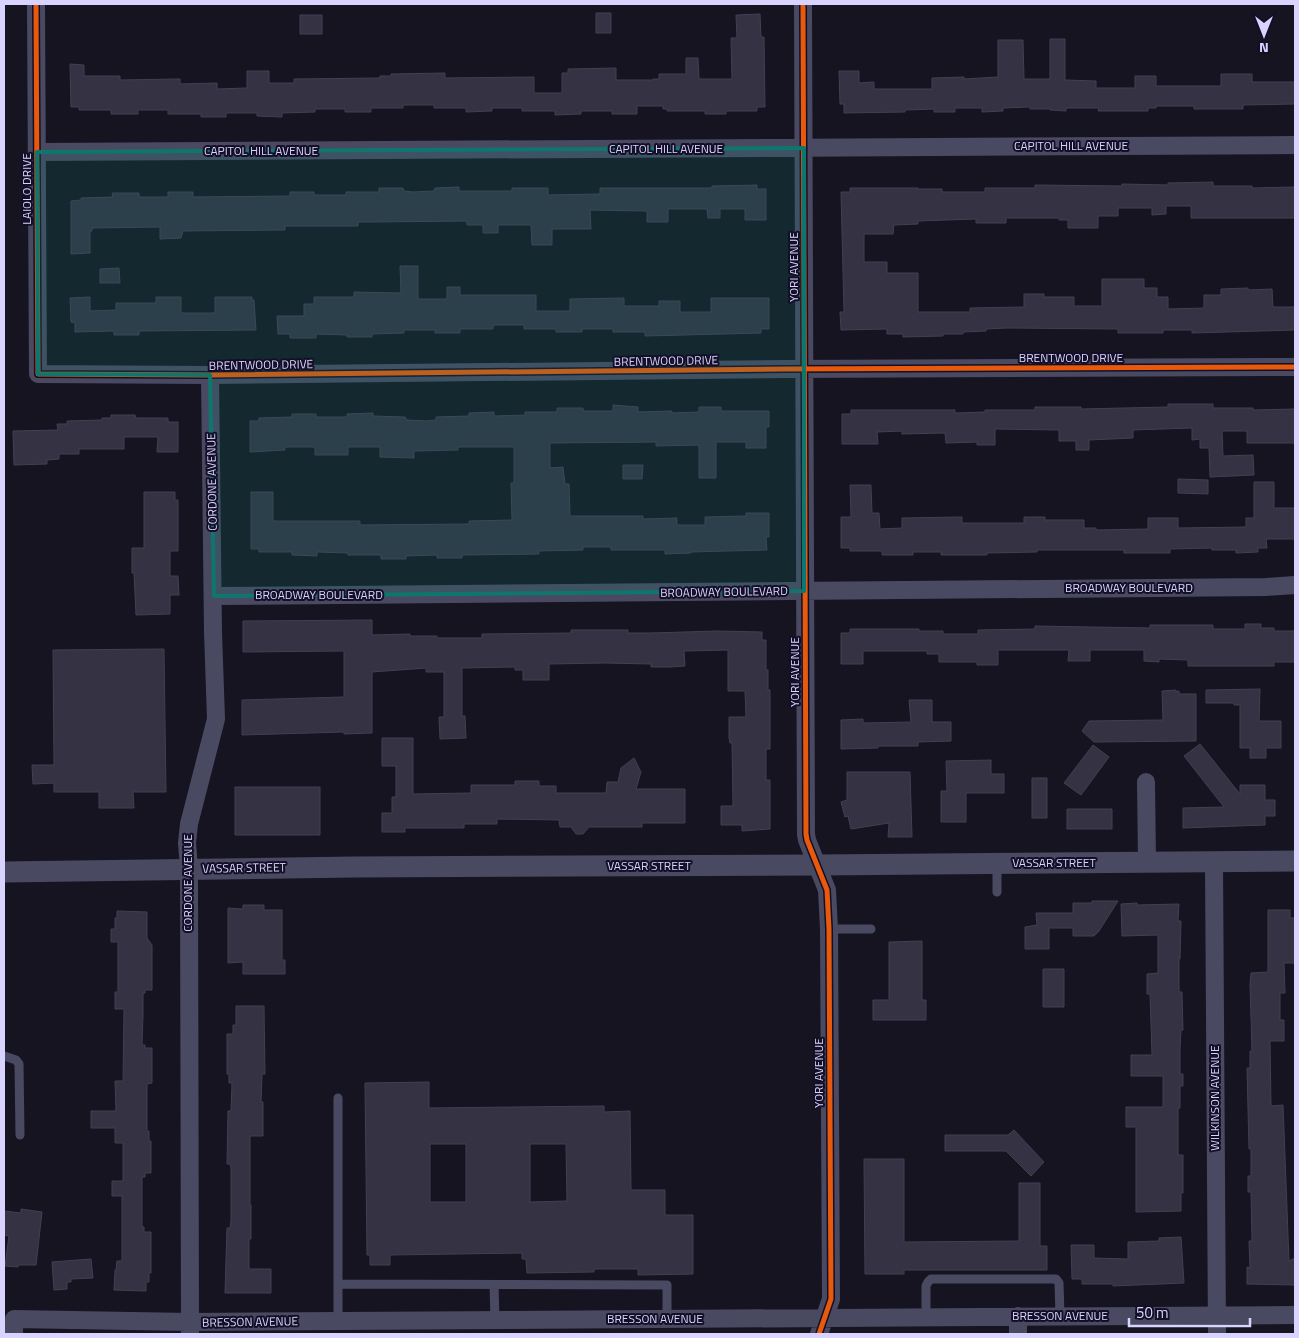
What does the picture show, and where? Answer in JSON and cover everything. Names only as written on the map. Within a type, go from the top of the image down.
[{"type":"street","name":"LAIOLO DRIVE","points":[[36,4],[38,374]]},
{"type":"street","name":"YORI AVENUE","points":[[803,4],[806,834],[827,890],[829,929],[831,1299],[819,1334]]},
{"type":"street","name":"CAPITOL HILL AVENUE","points":[[37,152],[1295,145]]},
{"type":"street","name":"BRENTWOOD DRIVE","points":[[38,374],[210,375],[805,369],[1295,367]]},
{"type":"street","name":"CORDONE AVENUE","points":[[190,1328],[189,868],[187,843],[189,824],[216,719],[210,375]]},
{"type":"street","name":"BROADWAY BOULEVARD","points":[[214,596],[1266,587],[1295,584]]},
{"type":"street","points":[[1146,782],[1147,862]]},
{"type":"street","name":"VASSAR STREET","points":[[4,872],[189,868],[1295,861]]},
{"type":"street","name":"WILKINSON AVENUE","points":[[1214,862],[1217,1334]]},
{"type":"street","name":"BRESSON AVENUE","points":[[14,1326],[190,1328],[338,1321],[412,1327],[495,1320],[612,1327],[667,1318],[1295,1315]]},
{"type":"street","points":[[1018,1316],[1018,1334]]},
{"type":"lane","points":[[997,863],[997,892]]},
{"type":"lane","points":[[829,929],[871,929]]},
{"type":"lane","points":[[4,1056],[16,1060],[18,1064],[20,1135]]},
{"type":"lane","points":[[338,1098],[338,1321]]},
{"type":"lane","points":[[926,1317],[926,1286],[932,1279],[1056,1279],[1059,1283],[1060,1316]]},
{"type":"lane","points":[[338,1284],[667,1285],[667,1318]]},
{"type":"lane","points":[[494,1285],[495,1320]]},
{"type":"highlighted area","points":[[804,148],[804,591],[214,596],[210,375],[38,374],[37,152]]},
{"type":"building","points":[[596,13],[611,13],[611,33],[596,33]]},
{"type":"building","points":[[760,14],[761,37],[764,37],[765,107],[757,107],[757,111],[726,111],[726,114],[705,114],[705,111],[667,111],[667,109],[663,109],[663,106],[637,106],[637,114],[612,114],[612,111],[581,111],[581,114],[555,115],[555,111],[522,111],[522,108],[492,108],[492,111],[466,112],[466,108],[434,108],[434,105],[403,105],[403,108],[371,108],[371,112],[345,112],[345,109],[315,109],[315,112],[282,113],[282,117],[257,116],[257,113],[226,113],[226,117],[201,117],[201,114],[168,114],[168,110],[138,110],[138,114],[111,114],[111,110],[79,110],[79,107],[71,107],[70,64],[84,65],[84,76],[120,76],[120,80],[180,79],[180,84],[217,83],[217,89],[247,88],[247,71],[269,71],[269,83],[294,83],[294,79],[380,78],[380,76],[391,76],[391,74],[445,73],[445,78],[534,77],[534,93],[562,93],[562,73],[568,73],[568,69],[616,68],[616,80],[653,80],[659,79],[659,74],[686,74],[686,58],[698,58],[699,79],[732,79],[731,38],[737,38],[736,15]]},
{"type":"building","points":[[300,15],[322,15],[322,34],[300,34]]},
{"type":"building","points":[[1050,39],[1065,39],[1065,80],[1096,81],[1096,88],[1135,88],[1135,76],[1156,76],[1156,86],[1221,86],[1221,74],[1252,74],[1252,82],[1295,82],[1295,104],[1243,105],[1243,109],[1194,109],[1194,106],[1156,106],[1156,108],[1148,108],[1148,111],[1098,111],[1099,108],[1066,108],[1066,111],[1030,109],[1030,107],[1003,108],[1003,111],[982,112],[982,108],[955,108],[955,112],[934,112],[934,109],[905,110],[905,112],[844,113],[844,104],[840,104],[839,71],[859,71],[859,83],[874,82],[874,89],[932,89],[932,78],[998,77],[998,40],[1023,40],[1024,79],[1050,79]]},
{"type":"building","points":[[1213,182],[1213,186],[1252,186],[1252,188],[1295,187],[1295,218],[1191,218],[1191,206],[1166,206],[1166,214],[1152,215],[1152,208],[1118,208],[1118,216],[1098,216],[1098,228],[1068,228],[1068,220],[1059,220],[1059,218],[1006,218],[1006,223],[976,223],[976,219],[918,221],[918,224],[894,225],[893,234],[864,234],[864,262],[887,262],[887,273],[918,273],[918,312],[970,312],[970,308],[1024,307],[1024,294],[1044,294],[1044,297],[1074,297],[1074,306],[1102,306],[1102,279],[1144,279],[1144,288],[1157,288],[1157,297],[1168,297],[1168,309],[1204,308],[1204,295],[1221,295],[1221,289],[1272,289],[1273,307],[1295,307],[1295,330],[1192,333],[1192,330],[1163,330],[1163,333],[1118,333],[1118,329],[1007,328],[963,332],[963,334],[943,334],[943,336],[903,337],[903,334],[887,334],[887,329],[841,330],[840,312],[844,312],[841,192],[850,192],[850,188],[918,188],[942,189],[942,192],[985,192],[985,188],[1035,188],[1035,185],[1122,186],[1122,184],[1168,185],[1168,183]]},
{"type":"building","points":[[757,185],[757,189],[766,189],[766,220],[745,220],[745,209],[720,209],[720,218],[708,218],[707,209],[668,209],[668,222],[647,222],[647,211],[590,210],[591,229],[552,229],[552,245],[532,245],[531,225],[498,225],[498,233],[483,233],[483,225],[467,225],[467,221],[358,222],[358,226],[285,226],[285,230],[183,231],[181,238],[160,239],[160,227],[92,228],[92,231],[90,231],[90,253],[71,254],[71,201],[81,200],[81,198],[113,197],[112,193],[139,193],[139,197],[168,197],[168,192],[193,192],[193,197],[290,196],[290,192],[314,192],[314,195],[346,195],[346,192],[379,192],[379,188],[403,188],[404,191],[413,192],[434,191],[435,188],[459,187],[459,191],[512,191],[512,188],[548,188],[548,195],[600,194],[600,188],[712,188],[712,186]]},
{"type":"building","points":[[400,266],[418,266],[418,299],[447,299],[447,287],[460,287],[460,295],[536,295],[536,311],[570,311],[570,299],[624,298],[624,306],[659,306],[659,301],[680,301],[680,312],[711,312],[711,298],[769,298],[769,329],[761,329],[761,333],[645,336],[645,332],[613,332],[613,329],[582,329],[582,332],[556,332],[556,329],[524,329],[524,325],[493,325],[493,329],[460,329],[460,333],[435,333],[435,330],[404,330],[404,333],[372,334],[372,337],[316,334],[316,338],[290,338],[290,334],[278,334],[277,316],[304,316],[304,304],[314,304],[314,297],[354,297],[354,292],[401,293]]},
{"type":"building","points":[[119,268],[120,283],[100,283],[100,269]]},
{"type":"building","points":[[90,297],[90,311],[116,310],[116,303],[156,303],[156,297],[181,297],[181,313],[215,313],[215,297],[252,297],[252,300],[254,300],[256,330],[139,331],[139,335],[114,335],[114,331],[75,332],[75,323],[71,322],[70,298]]},
{"type":"building","points":[[1168,404],[1213,404],[1213,408],[1253,408],[1253,410],[1295,409],[1295,443],[1247,443],[1247,431],[1222,431],[1223,456],[1253,455],[1254,475],[1210,477],[1209,448],[1200,448],[1200,439],[1192,440],[1192,428],[1133,430],[1133,438],[1089,440],[1089,450],[1076,450],[1076,441],[1059,441],[1059,430],[995,429],[995,445],[977,445],[977,442],[946,443],[945,433],[902,434],[902,431],[877,432],[878,444],[842,444],[842,414],[851,414],[851,410],[955,410],[955,413],[985,412],[985,410],[1035,410],[1035,407],[1081,407],[1081,409],[1168,407]]},
{"type":"building","points":[[613,405],[638,407],[638,412],[699,412],[699,407],[721,407],[721,411],[769,411],[769,427],[766,427],[766,448],[746,448],[746,442],[716,442],[716,478],[699,478],[699,445],[656,446],[656,442],[550,443],[550,468],[563,467],[565,484],[569,484],[570,516],[643,516],[643,519],[677,518],[677,525],[705,525],[705,517],[746,516],[746,513],[769,513],[769,537],[766,537],[767,550],[665,554],[665,550],[611,550],[611,547],[583,547],[583,550],[539,551],[539,554],[462,555],[462,558],[437,558],[437,555],[406,556],[406,559],[381,559],[381,555],[348,555],[348,553],[317,552],[317,556],[292,555],[292,552],[259,552],[259,549],[251,549],[251,492],[273,492],[273,521],[360,521],[360,525],[469,524],[469,521],[512,520],[511,483],[514,483],[514,447],[458,447],[458,450],[414,451],[414,458],[380,457],[380,447],[348,447],[348,455],[315,455],[315,447],[285,447],[285,450],[250,452],[250,421],[259,421],[259,418],[292,417],[292,414],[316,414],[316,417],[347,417],[347,414],[373,413],[373,416],[405,417],[407,420],[427,421],[436,420],[436,417],[469,416],[469,413],[494,412],[494,416],[525,415],[525,412],[557,412],[557,408],[583,408],[583,411],[613,411]]},
{"type":"building","points":[[111,415],[135,415],[136,418],[168,418],[168,422],[178,422],[178,452],[157,452],[158,437],[124,437],[124,449],[79,449],[79,454],[59,454],[59,459],[47,460],[47,464],[14,465],[13,431],[58,430],[57,424],[67,424],[67,421],[102,420],[102,418],[111,418]]},
{"type":"building","points":[[623,465],[643,465],[642,479],[623,479]]},
{"type":"building","points":[[1178,479],[1208,480],[1208,494],[1178,493]]},
{"type":"building","points":[[1254,482],[1274,482],[1274,508],[1295,508],[1295,539],[1266,539],[1267,548],[1258,548],[1258,552],[1236,553],[1236,550],[1212,550],[1212,548],[1170,549],[1170,553],[1124,553],[1124,550],[1037,550],[1037,552],[987,553],[987,555],[941,555],[941,552],[913,552],[913,555],[882,555],[882,551],[850,551],[850,548],[841,548],[841,517],[851,517],[850,485],[871,485],[872,513],[879,513],[880,529],[902,528],[902,518],[962,517],[962,523],[1024,523],[1024,517],[1045,517],[1045,520],[1084,520],[1084,528],[1096,528],[1096,530],[1148,529],[1148,518],[1178,518],[1178,528],[1246,527],[1246,518],[1254,518]]},
{"type":"building","points":[[144,492],[175,492],[175,500],[178,500],[178,551],[170,551],[170,576],[178,576],[179,595],[170,595],[170,614],[136,615],[132,548],[144,548]]},
{"type":"building","points":[[372,620],[372,635],[410,634],[410,636],[437,636],[437,638],[482,638],[482,634],[571,633],[571,630],[628,630],[628,633],[762,632],[762,640],[766,640],[766,670],[768,670],[768,690],[770,690],[770,749],[766,749],[766,780],[770,780],[770,829],[742,831],[742,825],[721,825],[721,806],[733,806],[732,743],[730,743],[729,738],[729,717],[746,717],[745,691],[728,691],[728,650],[684,651],[685,666],[651,667],[651,664],[604,663],[549,664],[549,680],[523,680],[523,670],[515,670],[515,667],[462,668],[462,716],[465,716],[466,738],[440,739],[439,717],[444,717],[444,672],[426,672],[426,668],[372,672],[372,733],[242,735],[242,700],[344,697],[344,651],[243,652],[243,621]]},
{"type":"building","points":[[1245,624],[1261,624],[1261,628],[1274,628],[1274,631],[1295,631],[1295,662],[1274,662],[1274,666],[1188,666],[1188,660],[1159,659],[1159,662],[1144,661],[1144,650],[1090,650],[1090,661],[1068,661],[1069,650],[998,650],[998,665],[977,665],[977,662],[939,662],[939,654],[927,654],[927,651],[863,651],[863,664],[841,664],[841,633],[850,633],[850,629],[919,629],[919,631],[943,631],[943,634],[978,634],[978,630],[1035,629],[1035,626],[1150,628],[1150,625],[1213,625],[1213,629],[1245,629]]},
{"type":"building","points":[[164,649],[166,792],[133,792],[134,808],[99,808],[99,792],[54,792],[54,783],[33,784],[32,765],[54,765],[53,650]]},
{"type":"building","points":[[1260,689],[1259,721],[1281,721],[1281,748],[1266,748],[1266,758],[1250,758],[1250,748],[1240,748],[1240,705],[1234,705],[1234,703],[1206,703],[1206,690]]},
{"type":"building","points":[[1176,690],[1176,692],[1179,691],[1179,694],[1196,694],[1196,741],[1094,742],[1082,731],[1089,721],[1163,720],[1162,691]]},
{"type":"building","points":[[909,700],[932,700],[932,722],[951,722],[951,741],[918,742],[918,746],[878,746],[878,748],[841,749],[841,720],[863,719],[863,723],[911,722]]},
{"type":"building","points":[[382,738],[413,738],[413,794],[471,793],[471,785],[515,785],[515,781],[539,781],[539,786],[556,786],[556,793],[606,793],[607,782],[618,782],[621,768],[634,758],[641,772],[636,789],[685,789],[685,823],[642,823],[642,827],[589,827],[583,834],[576,834],[571,827],[560,827],[559,820],[497,819],[497,824],[464,824],[464,828],[405,828],[405,832],[382,832],[382,813],[392,813],[392,797],[396,797],[396,766],[382,766]]},
{"type":"building","points":[[1200,744],[1240,794],[1240,785],[1265,785],[1265,800],[1275,800],[1275,816],[1265,816],[1265,825],[1183,828],[1183,808],[1224,807],[1184,756]]},
{"type":"building","points":[[1093,745],[1109,757],[1081,795],[1064,783]]},
{"type":"building","points":[[991,760],[991,774],[1004,774],[1004,793],[966,793],[966,822],[941,822],[941,791],[947,791],[946,761]]},
{"type":"building","points":[[847,772],[910,772],[912,837],[888,837],[889,823],[851,829],[848,816],[845,817],[841,802],[847,800]]},
{"type":"building","points":[[1032,778],[1047,778],[1047,818],[1032,818]]},
{"type":"building","points":[[235,787],[320,787],[320,835],[235,835]]},
{"type":"building","points":[[1067,809],[1112,809],[1112,829],[1067,829]]},
{"type":"building","points":[[1092,901],[1118,901],[1094,936],[1073,936],[1073,928],[1049,928],[1049,949],[1025,949],[1025,927],[1037,925],[1036,913],[1073,913],[1073,903],[1092,903]]},
{"type":"building","points":[[1137,903],[1137,905],[1179,904],[1178,921],[1181,921],[1179,992],[1182,992],[1183,1030],[1181,1030],[1180,1074],[1183,1074],[1183,1086],[1180,1086],[1180,1108],[1178,1108],[1178,1155],[1183,1155],[1181,1211],[1136,1212],[1136,1127],[1126,1127],[1126,1107],[1163,1107],[1163,1076],[1131,1076],[1131,1055],[1152,1055],[1150,994],[1147,994],[1147,974],[1158,973],[1158,935],[1122,936],[1121,904]]},
{"type":"building","points":[[243,905],[264,905],[264,910],[282,910],[282,960],[285,960],[285,974],[243,974],[243,962],[228,963],[228,908],[243,909]]},
{"type":"building","points":[[1268,910],[1290,910],[1290,918],[1295,918],[1295,963],[1284,963],[1285,993],[1280,993],[1280,1020],[1284,1020],[1284,1041],[1270,1041],[1271,1106],[1283,1105],[1289,1261],[1295,1258],[1295,1285],[1247,1284],[1247,1267],[1250,1268],[1249,1241],[1252,1241],[1251,1192],[1248,1192],[1248,1176],[1251,1176],[1251,1149],[1249,1149],[1247,1068],[1250,1068],[1250,1051],[1252,1051],[1250,984],[1251,973],[1268,972]]},
{"type":"building","points":[[117,911],[147,912],[147,938],[152,945],[152,990],[145,990],[145,993],[143,993],[142,1045],[145,1045],[145,1048],[152,1048],[152,1083],[147,1084],[147,1131],[149,1131],[149,1141],[151,1141],[151,1173],[145,1173],[145,1177],[142,1177],[142,1227],[144,1227],[144,1232],[151,1232],[151,1273],[149,1273],[149,1282],[146,1282],[146,1291],[114,1290],[117,1261],[122,1261],[122,1196],[112,1196],[112,1181],[123,1181],[123,1143],[115,1143],[115,1128],[91,1128],[91,1111],[116,1111],[115,1081],[123,1081],[124,1009],[115,1009],[115,992],[118,992],[118,942],[111,942],[111,929],[115,929]]},
{"type":"building","points":[[922,941],[922,1000],[926,1000],[926,1020],[873,1020],[873,1000],[889,1000],[889,942]]},
{"type":"building","points":[[1043,969],[1064,969],[1064,1007],[1043,1007]]},
{"type":"building","points":[[236,1006],[264,1006],[265,1074],[262,1074],[261,1102],[263,1102],[263,1136],[250,1136],[251,1239],[249,1239],[249,1269],[271,1269],[271,1293],[225,1293],[227,1228],[230,1228],[231,1221],[231,1168],[230,1164],[227,1164],[228,1111],[231,1111],[232,1083],[229,1083],[229,1074],[227,1074],[227,1034],[233,1034],[233,1025],[236,1025]]},
{"type":"building","points":[[429,1082],[429,1108],[604,1106],[604,1112],[630,1111],[631,1190],[665,1190],[665,1215],[693,1215],[693,1274],[638,1275],[638,1269],[594,1269],[594,1272],[527,1273],[526,1259],[522,1259],[522,1253],[390,1255],[390,1265],[370,1265],[370,1255],[367,1255],[365,1083]],"holes":[[[430,1144],[466,1144],[466,1202],[430,1202]],[[530,1144],[566,1144],[567,1201],[530,1202]]]},
{"type":"building","points":[[1014,1130],[1044,1162],[1031,1176],[1006,1151],[945,1151],[945,1135],[1008,1135]]},
{"type":"building","points":[[864,1159],[904,1159],[904,1242],[1019,1241],[1019,1183],[1040,1183],[1040,1246],[1047,1246],[1047,1270],[904,1270],[904,1274],[865,1274]]},
{"type":"building","points":[[21,1209],[42,1212],[36,1265],[5,1266],[9,1236],[4,1235],[4,1211],[21,1213]]},
{"type":"building","points":[[1181,1237],[1184,1283],[1113,1286],[1113,1284],[1082,1284],[1082,1279],[1072,1279],[1071,1245],[1094,1245],[1094,1258],[1128,1259],[1128,1242],[1159,1241],[1159,1238]]},
{"type":"building","points":[[91,1259],[93,1278],[71,1279],[71,1282],[67,1282],[67,1289],[54,1290],[52,1262]]},
{"type":"cycle path","points":[[36,4],[38,374],[210,375],[785,369],[1295,367]]},
{"type":"cycle path","points":[[803,4],[806,834],[827,890],[829,929],[831,1299],[819,1334]]}]
